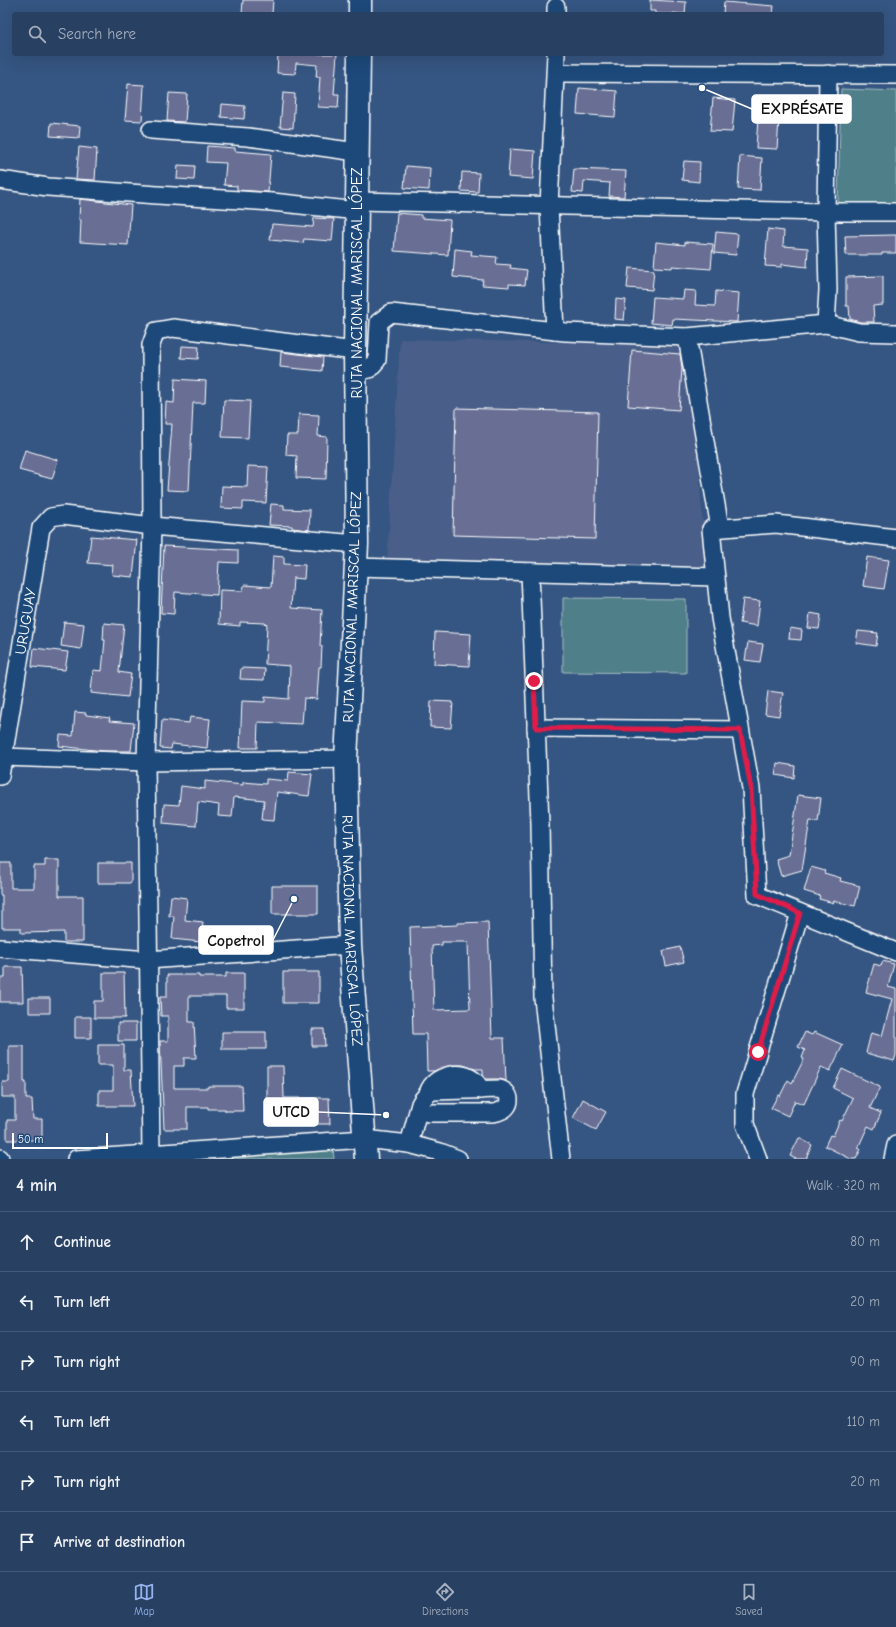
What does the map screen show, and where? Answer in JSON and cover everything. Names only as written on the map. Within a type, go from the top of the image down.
[{"type":"highway","points":[[360,0],[360,12]]},
{"type":"highway","name":"RUTA NACIONAL MARISCAL LÓPEZ","points":[[359,56],[355,361],[357,544],[346,758],[350,945],[366,1149]]},
{"type":"street","points":[[555,330],[549,206],[556,56]]},
{"type":"street","points":[[556,73],[896,75]]},
{"type":"street","points":[[826,324],[828,290],[826,212],[828,74]]},
{"type":"street","points":[[150,130],[248,137],[357,152]]},
{"type":"street","points":[[0,180],[56,187],[157,196],[358,206],[549,206],[826,212],[896,212]]},
{"type":"street","points":[[151,1154],[146,762],[152,526],[151,345],[156,331],[173,328],[355,361],[369,369],[377,360],[379,322],[391,313],[555,330],[687,337],[826,324],[859,332],[896,333]]},
{"type":"street","points":[[687,337],[720,528]]},
{"type":"street","name":"URUGUAY","points":[[0,776],[41,528],[51,517],[63,515],[152,526]]},
{"type":"street","points":[[896,538],[776,524],[711,529],[720,618],[751,788],[757,894],[896,952]]},
{"type":"street","points":[[152,526],[357,544]]},
{"type":"street","points":[[356,567],[716,577]]},
{"type":"street","points":[[530,572],[540,823],[543,998],[561,1159]]},
{"type":"street","points":[[536,728],[740,730]]},
{"type":"street","points":[[3,757],[146,762],[346,758]]},
{"type":"street","points":[[758,1159],[745,1124],[745,1094],[800,913]]},
{"type":"street","points":[[0,948],[148,960],[350,945]]},
{"type":"street","points":[[409,1144],[418,1111],[422,1100],[428,1093],[430,1086],[434,1082],[450,1075],[460,1075],[471,1078],[477,1083],[481,1090],[503,1090],[508,1096],[509,1102],[508,1106],[500,1112],[490,1113],[429,1113],[418,1111]]},
{"type":"street","points":[[76,1159],[151,1154],[366,1149],[409,1144],[440,1152],[458,1159]]},
{"type":"street","points":[[893,1159],[896,1145]]},
{"type":"shaded area","points":[[400,339],[690,345],[706,568],[387,562]]},
{"type":"green space","points":[[841,89],[896,91],[896,204],[838,204]]},
{"type":"green space","points":[[563,598],[686,599],[686,673],[563,672]]},
{"type":"green space","points":[[333,1149],[334,1159],[143,1159]]},
{"type":"building","points":[[243,0],[273,0],[272,12],[242,12]]},
{"type":"building","points":[[650,0],[686,2],[685,12],[650,11]]},
{"type":"building","points":[[724,2],[774,6],[773,12],[723,12]]},
{"type":"building","points":[[278,56],[337,56],[334,94],[339,94],[338,108],[318,107],[320,77],[316,77],[317,65],[296,63],[295,74],[277,73]]},
{"type":"building","points":[[128,84],[144,85],[142,121],[125,120]]},
{"type":"building","points":[[579,88],[617,91],[615,117],[577,114]]},
{"type":"building","points":[[169,93],[187,94],[185,122],[167,121]]},
{"type":"building","points":[[283,93],[295,94],[293,128],[280,127]]},
{"type":"building","points":[[713,98],[735,100],[732,132],[710,131]]},
{"type":"building","points":[[222,104],[245,106],[244,119],[221,117]]},
{"type":"building","points":[[759,104],[780,105],[777,149],[756,148]]},
{"type":"building","points":[[51,123],[80,126],[79,138],[50,136]]},
{"type":"building","points":[[207,146],[235,148],[235,151],[271,154],[268,192],[237,190],[237,186],[224,185],[226,163],[206,162]]},
{"type":"building","points":[[79,147],[97,149],[95,180],[76,179]]},
{"type":"building","points":[[510,149],[535,151],[533,179],[508,177]]},
{"type":"building","points":[[740,156],[762,158],[760,190],[738,189]]},
{"type":"building","points":[[684,161],[700,162],[699,182],[682,180]]},
{"type":"building","points":[[178,165],[195,166],[194,180],[177,179]]},
{"type":"building","points":[[406,166],[430,168],[429,190],[404,188]]},
{"type":"building","points":[[574,169],[626,171],[624,197],[609,196],[610,183],[584,181],[583,193],[572,192]]},
{"type":"building","points":[[462,172],[479,173],[478,192],[461,191]]},
{"type":"building","points":[[80,199],[131,205],[128,245],[80,242]]},
{"type":"building","points":[[397,213],[421,215],[421,218],[450,220],[448,255],[394,251]]},
{"type":"building","points":[[314,218],[334,219],[332,241],[304,239],[303,243],[270,240],[272,224],[313,227]]},
{"type":"building","points":[[768,229],[784,231],[783,246],[808,248],[807,267],[782,264],[782,267],[765,266]]},
{"type":"building","points":[[716,232],[738,234],[736,255],[714,253]]},
{"type":"building","points":[[896,235],[896,253],[882,253],[882,255],[846,255],[845,236]]},
{"type":"building","points":[[656,242],[685,245],[685,242],[713,244],[711,269],[672,266],[672,268],[654,267]]},
{"type":"building","points":[[455,249],[472,251],[471,255],[497,257],[496,264],[511,265],[510,268],[527,270],[525,285],[509,284],[509,287],[482,285],[483,280],[453,277]]},
{"type":"building","points":[[629,268],[654,270],[652,290],[627,288]]},
{"type":"building","points":[[883,276],[883,305],[873,306],[874,322],[860,322],[850,319],[849,306],[846,306],[846,277]]},
{"type":"building","points":[[684,290],[696,291],[695,305],[715,306],[716,291],[739,293],[737,322],[673,319],[672,325],[651,323],[653,297],[683,299]]},
{"type":"building","points":[[616,299],[626,300],[624,320],[615,319]]},
{"type":"building","points":[[182,346],[199,347],[198,359],[181,358]]},
{"type":"building","points":[[632,350],[680,354],[682,368],[679,410],[628,406]]},
{"type":"building","points":[[281,352],[323,357],[322,371],[280,367]]},
{"type":"building","points":[[175,379],[206,381],[205,403],[193,403],[189,491],[167,490],[172,424],[165,424],[166,402],[174,403]]},
{"type":"building","points":[[224,400],[250,401],[248,438],[222,437]]},
{"type":"building","points":[[456,408],[598,412],[595,539],[453,535]]},
{"type":"building","points":[[299,414],[319,415],[318,436],[327,437],[326,479],[296,478],[297,456],[286,455],[287,435],[298,435]]},
{"type":"building","points":[[25,450],[58,460],[52,479],[19,470]]},
{"type":"building","points":[[248,466],[268,467],[266,503],[243,502],[243,509],[221,508],[222,486],[247,487]]},
{"type":"building","points":[[271,504],[284,505],[284,509],[310,510],[309,530],[292,528],[292,526],[269,525]]},
{"type":"building","points":[[91,536],[137,540],[133,577],[112,575],[113,565],[88,563]]},
{"type":"building","points":[[164,546],[238,550],[238,563],[219,562],[217,595],[175,592],[174,614],[161,613]]},
{"type":"building","points":[[273,556],[284,557],[284,564],[305,565],[304,579],[293,578],[291,608],[322,610],[320,646],[322,646],[321,667],[319,667],[317,699],[304,698],[302,724],[258,722],[257,748],[240,748],[242,701],[265,702],[265,697],[289,699],[290,666],[265,664],[267,625],[265,623],[240,622],[240,626],[219,624],[220,590],[243,591],[244,585],[271,587]]},
{"type":"building","points":[[867,557],[889,560],[884,589],[863,586]]},
{"type":"building","points":[[743,599],[760,601],[757,626],[740,623]]},
{"type":"building","points":[[810,613],[821,615],[819,629],[808,628]]},
{"type":"building","points":[[64,622],[84,624],[81,649],[61,646]]},
{"type":"building","points":[[104,623],[124,625],[119,672],[131,674],[128,697],[91,693],[93,670],[102,671],[105,640],[103,640]]},
{"type":"building","points":[[790,628],[802,630],[801,640],[789,639]]},
{"type":"building","points":[[858,631],[878,633],[876,646],[856,643]]},
{"type":"building","points":[[435,632],[471,634],[469,666],[434,664]]},
{"type":"building","points":[[748,642],[763,644],[760,662],[745,660]]},
{"type":"building","points":[[34,648],[68,652],[65,670],[32,667]]},
{"type":"building","points":[[241,668],[265,669],[264,680],[240,679]]},
{"type":"building","points":[[768,691],[783,693],[779,716],[765,714]]},
{"type":"building","points":[[431,701],[453,702],[451,728],[430,727]]},
{"type":"building","points":[[75,712],[110,718],[109,721],[134,723],[131,751],[104,751],[59,746],[60,735],[73,736]]},
{"type":"building","points":[[190,717],[210,719],[207,748],[172,744],[171,749],[160,748],[162,720],[189,723]]},
{"type":"building","points":[[777,763],[795,766],[794,778],[775,775]]},
{"type":"building","points":[[289,772],[312,774],[309,796],[277,792],[274,820],[262,819],[264,800],[234,797],[232,817],[218,816],[219,805],[198,802],[196,826],[163,823],[164,804],[179,805],[181,786],[205,789],[205,781],[243,785],[243,782],[266,784],[266,779],[288,781]]},
{"type":"building","points":[[798,795],[821,798],[818,821],[810,820],[802,870],[781,876],[776,859],[789,855]]},
{"type":"building","points":[[45,860],[59,860],[59,896],[83,896],[83,942],[64,942],[64,932],[21,933],[21,928],[2,928],[0,863],[11,863],[11,888],[34,888],[34,866],[45,866]]},
{"type":"building","points":[[98,863],[131,863],[131,883],[98,883]]},
{"type":"building","points":[[811,867],[841,878],[840,881],[860,886],[855,906],[819,899],[820,896],[804,891]]},
{"type":"building","points":[[272,886],[318,886],[318,914],[272,914]]},
{"type":"building","points":[[171,896],[187,898],[185,920],[203,922],[201,942],[172,939],[174,916],[169,916]]},
{"type":"building","points":[[488,922],[492,1038],[504,1038],[506,1081],[500,1079],[486,1079],[483,1075],[483,1069],[475,1069],[463,1065],[452,1065],[434,1071],[427,1071],[426,1034],[413,1034],[410,927],[458,925],[458,923]],"holes":[[[442,942],[468,942],[470,1009],[434,1010],[432,946],[442,945]]]},
{"type":"building","points":[[680,947],[684,962],[666,966],[663,951]]},
{"type":"building","points":[[883,961],[894,964],[888,987],[896,989],[896,1055],[894,1061],[866,1053],[871,1033],[882,1036],[892,999],[866,992],[874,964],[881,966]]},
{"type":"building","points":[[5,967],[22,967],[23,1002],[0,1002],[0,978],[5,978]]},
{"type":"building","points":[[283,972],[319,972],[319,1003],[283,1003]]},
{"type":"building","points":[[103,973],[124,973],[125,1018],[94,1018],[94,1001],[103,1001]]},
{"type":"building","points":[[226,973],[244,973],[244,1008],[226,1008],[226,996],[189,996],[189,1022],[194,1022],[196,1058],[184,1058],[184,1066],[174,1066],[174,1088],[242,1086],[243,1111],[225,1111],[225,1109],[208,1109],[208,1107],[187,1107],[187,1129],[164,1129],[160,1041],[168,1041],[168,1016],[161,1016],[160,997],[167,997],[167,975],[226,977]]},
{"type":"building","points":[[29,998],[50,998],[50,1013],[29,1013]]},
{"type":"building","points":[[75,1017],[91,1017],[91,1038],[75,1038]]},
{"type":"building","points":[[118,1023],[136,1023],[136,1041],[118,1041]]},
{"type":"building","points":[[312,1029],[324,1029],[325,1046],[312,1046]]},
{"type":"building","points":[[222,1032],[266,1032],[266,1049],[222,1049]]},
{"type":"building","points":[[805,1032],[812,1035],[814,1032],[843,1045],[830,1071],[821,1067],[804,1104],[795,1101],[788,1116],[771,1108],[778,1095],[780,1096],[788,1080],[792,1083],[804,1059],[802,1058],[805,1050],[798,1047]]},
{"type":"building","points":[[98,1045],[124,1045],[124,1070],[131,1070],[133,1106],[99,1106],[99,1090],[113,1090],[113,1065],[98,1065]]},
{"type":"building","points":[[9,1046],[24,1046],[24,1082],[26,1082],[26,1099],[32,1099],[33,1119],[42,1119],[42,1140],[7,1140],[7,1120],[15,1120],[15,1097],[2,1097],[2,1082],[9,1082]]},
{"type":"building","points":[[267,1066],[283,1066],[284,1098],[329,1098],[330,1124],[291,1124],[291,1118],[267,1118]]},
{"type":"building","points":[[842,1069],[880,1087],[870,1108],[881,1113],[874,1129],[868,1126],[858,1148],[861,1149],[856,1159],[851,1159],[825,1146],[830,1135],[833,1136],[840,1120],[842,1121],[853,1098],[833,1088]]},
{"type":"building","points":[[583,1099],[606,1112],[596,1130],[573,1118]]},
{"type":"building","points":[[799,1138],[812,1145],[806,1159],[796,1159],[790,1156]]},
{"type":"place","name":"EXPRÉSATE","points":[[702,88]]},
{"type":"place","name":"Copetrol","points":[[294,899]]},
{"type":"place","name":"UTCD","points":[[386,1115]]},
{"type":"route","points":[[534,681],[536,728],[740,730],[751,788],[757,894],[800,913],[758,1052]]}]
